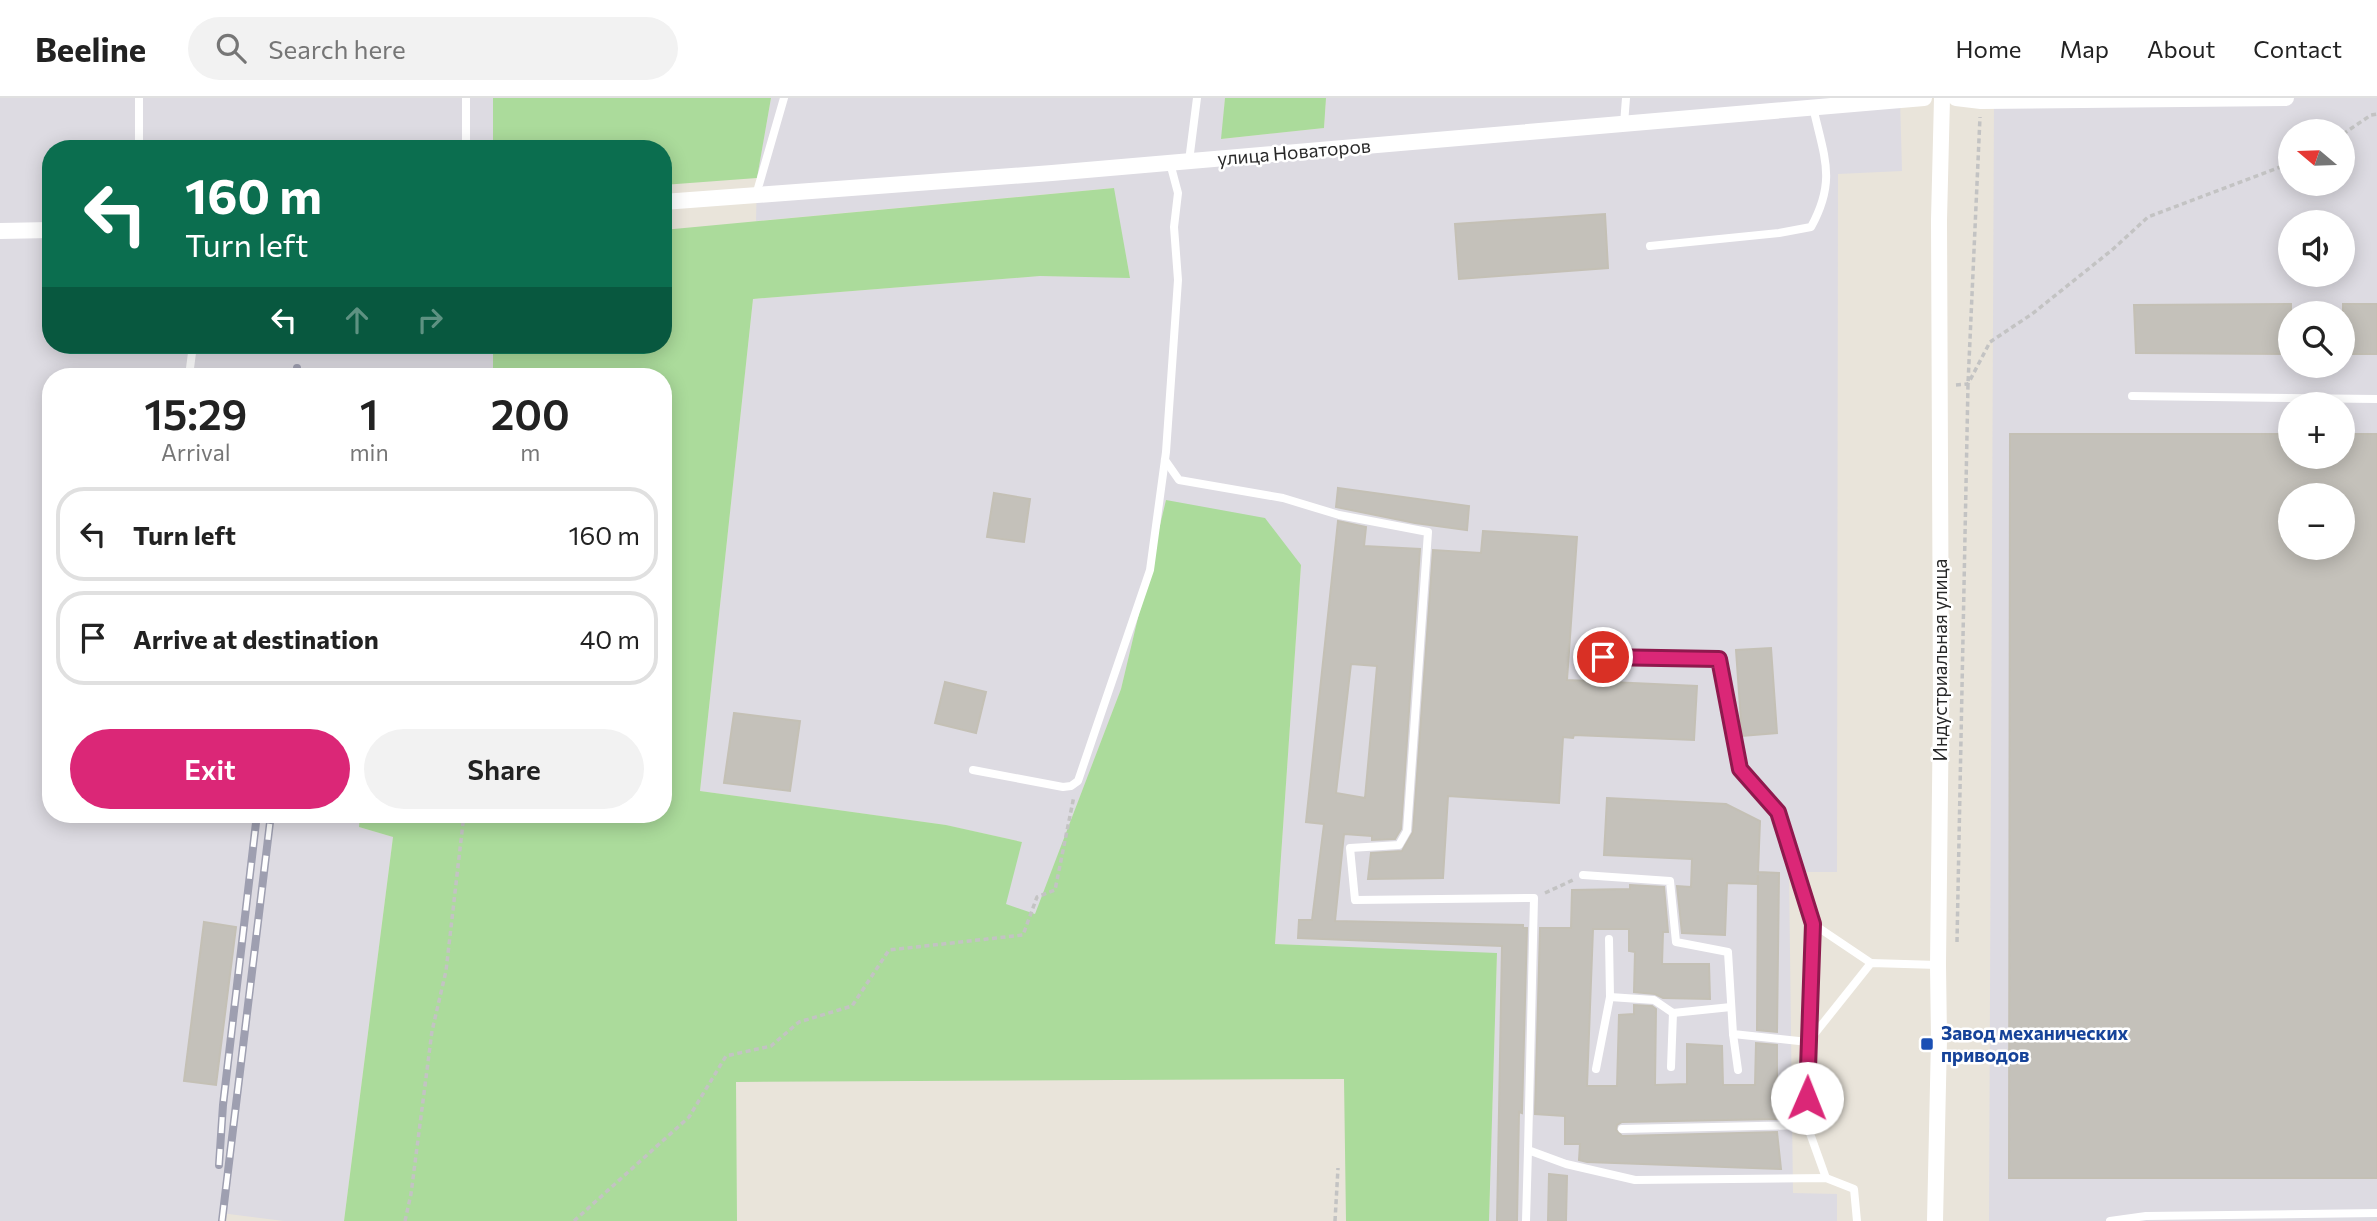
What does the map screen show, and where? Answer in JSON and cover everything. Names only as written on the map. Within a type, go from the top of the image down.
[{"type":"street","name":"улица Новаторов","points":[[672,201],[1170,163],[1924,98]]},
{"type":"street","name":"Индустриальная улица","points":[[1935,1221],[1939,1039],[1941,702],[1938,386],[1942,98]]},
{"type":"street","points":[[1956,98],[1981,101],[2286,98]]},
{"type":"street","points":[[0,231],[42,230]]},
{"type":"lane","points":[[139,98],[139,140]]},
{"type":"lane","points":[[466,98],[466,140]]},
{"type":"lane","points":[[756,195],[785,98]]},
{"type":"lane","points":[[1189,161],[1197,98]]},
{"type":"lane","points":[[1623,124],[1626,98]]},
{"type":"lane","points":[[1650,246],[1811,228],[1823,205],[1828,174],[1813,107]]},
{"type":"lane","points":[[972,770],[1063,787],[1078,781],[1150,569],[1165,460],[1178,280],[1174,228],[1178,193],[1170,163]]},
{"type":"lane","points":[[2132,396],[2377,399]]},
{"type":"lane","points":[[1165,460],[1179,480],[1283,498],[1339,515],[1428,532],[1407,831],[1399,845],[1350,848],[1355,900],[1534,898],[1526,1221]]},
{"type":"lane","points":[[1603,657],[1719,659],[1740,769],[1778,812],[1813,924],[1807,1125],[1826,1178]]},
{"type":"lane","points":[[1583,875],[1670,881],[1676,942],[1728,953],[1738,1070]]},
{"type":"lane","points":[[1813,924],[1871,963],[1938,965]]},
{"type":"lane","points":[[1596,1069],[1610,997],[1609,939]]},
{"type":"lane","points":[[1808,1042],[1871,963]]},
{"type":"lane","points":[[1610,997],[1654,1000],[1672,1013],[1731,1007]]},
{"type":"lane","points":[[1671,1067],[1672,1013]]},
{"type":"lane","points":[[1733,1034],[1808,1042]]},
{"type":"lane","points":[[1622,1129],[1807,1125]]},
{"type":"lane","points":[[1528,1150],[1566,1164],[1635,1181],[1826,1178],[1854,1189],[1857,1221]]},
{"type":"lane","points":[[2110,1221],[2377,1213]]},
{"type":"path","points":[[1957,942],[1968,384],[1981,101]]},
{"type":"path","points":[[2356,125],[2377,114]]},
{"type":"path","points":[[1968,384],[1990,342],[2032,314],[2112,250],[2148,217],[2278,168]]},
{"type":"path","points":[[1938,386],[1968,384]]},
{"type":"path","points":[[574,1221],[689,1117],[726,1056],[771,1046],[799,1022],[852,1006],[889,950],[1023,935],[1037,897],[1055,890],[1078,781]]},
{"type":"path","points":[[405,1221],[411,1194],[432,1031],[446,971],[463,823]]},
{"type":"path","points":[[1534,898],[1583,875]]},
{"type":"path","points":[[1335,1221],[1338,1168]]},
{"type":"shaded area","points":[[0,98],[493,98],[493,140],[42,140],[42,354],[493,354],[493,368],[42,368],[42,823],[359,823],[359,827],[393,837],[344,1221],[284,1221],[221,1213],[219,1221],[0,1221]]},
{"type":"shaded area","points":[[771,98],[1225,98],[1222,139],[1324,128],[1326,98],[1900,98],[1902,171],[1838,174],[1837,872],[1789,872],[1793,1193],[1837,1194],[1837,1221],[1489,1221],[1497,954],[1275,944],[1301,565],[1166,500],[1121,689],[1035,915],[1005,904],[1022,842],[945,825],[700,791],[753,299],[1040,276],[1130,277],[1113,188],[756,221],[757,178]]},
{"type":"shaded area","points":[[1994,98],[2377,98],[2377,1221],[1989,1221]]},
{"type":"green space","points":[[493,98],[771,98],[757,178],[672,184],[672,140],[493,140]]},
{"type":"green space","points":[[1225,98],[1326,98],[1324,128],[1221,139]]},
{"type":"green space","points":[[1114,188],[1130,278],[1040,276],[753,299],[700,791],[946,825],[1022,842],[1006,904],[1035,914],[1121,689],[1166,500],[1265,518],[1301,565],[1275,944],[1497,953],[1489,1221],[1346,1221],[1344,1079],[736,1082],[737,1221],[344,1221],[393,837],[359,827],[359,823],[672,823],[672,368],[493,368],[493,354],[672,354],[672,229]]},
{"type":"building","points":[[1605,214],[1608,268],[1459,279],[1455,224]]},
{"type":"building","points":[[2278,304],[2278,354],[2136,353],[2134,305]]},
{"type":"building","points":[[2355,304],[2377,304],[2377,354],[2355,354]]},
{"type":"building","points":[[2010,434],[2278,434],[2278,469],[2355,469],[2355,434],[2377,434],[2377,1178],[2009,1178]]},
{"type":"building","points":[[1338,488],[1469,506],[1467,530],[1336,507]]},
{"type":"building","points":[[994,493],[1030,499],[1024,542],[987,537]]},
{"type":"building","points":[[1338,521],[1366,527],[1364,546],[1420,549],[1401,829],[1395,839],[1372,840],[1372,836],[1344,834],[1335,921],[1523,925],[1523,928],[1527,928],[1517,1221],[1497,1221],[1502,946],[1298,938],[1299,920],[1312,920],[1324,824],[1306,822]],"holes":[[[1351,664],[1377,666],[1365,798],[1336,793]]]},
{"type":"building","points":[[1483,531],[1577,537],[1567,680],[1697,686],[1694,740],[1574,735],[1573,738],[1563,737],[1559,803],[1448,796],[1443,878],[1368,879],[1371,853],[1402,851],[1413,832],[1433,550],[1481,553]]},
{"type":"building","points":[[1771,648],[1777,733],[1742,736],[1736,650]]},
{"type":"building","points":[[945,682],[986,692],[976,733],[935,723]]},
{"type":"building","points":[[734,713],[800,721],[790,791],[724,783]]},
{"type":"building","points":[[1607,798],[1726,804],[1760,821],[1758,872],[1779,873],[1777,1032],[1757,1030],[1758,875],[1757,884],[1727,883],[1725,935],[1682,933],[1677,886],[1691,887],[1692,859],[1604,855]]},
{"type":"building","points":[[1630,885],[1664,887],[1668,932],[1663,932],[1662,964],[1709,964],[1710,999],[1663,998],[1655,994],[1634,992],[1635,952],[1629,951],[1629,929],[1593,929],[1587,1086],[1617,1086],[1619,1015],[1634,1014],[1634,1005],[1652,1006],[1656,1009],[1655,1085],[1687,1084],[1687,1044],[1722,1046],[1723,1085],[1755,1085],[1756,1043],[1777,1045],[1777,1119],[1622,1122],[1617,1125],[1616,1130],[1622,1136],[1777,1132],[1781,1169],[1587,1162],[1579,1160],[1580,1144],[1565,1144],[1565,1116],[1535,1114],[1540,928],[1571,928],[1572,890],[1630,889]]},
{"type":"building","points":[[204,922],[236,927],[216,1085],[184,1081]]},
{"type":"building","points":[[1549,1174],[1567,1176],[1566,1221],[1548,1221]]},
{"type":"railway","points":[[219,1165],[223,1105],[256,823]]},
{"type":"railway","points":[[222,1221],[270,823]]},
{"type":"place","name":"Завод механических приводов","points":[[1927,1044]]},
{"type":"route","points":[[1603,657],[1719,659],[1740,769],[1778,812],[1813,924],[1807,1098]]}]
